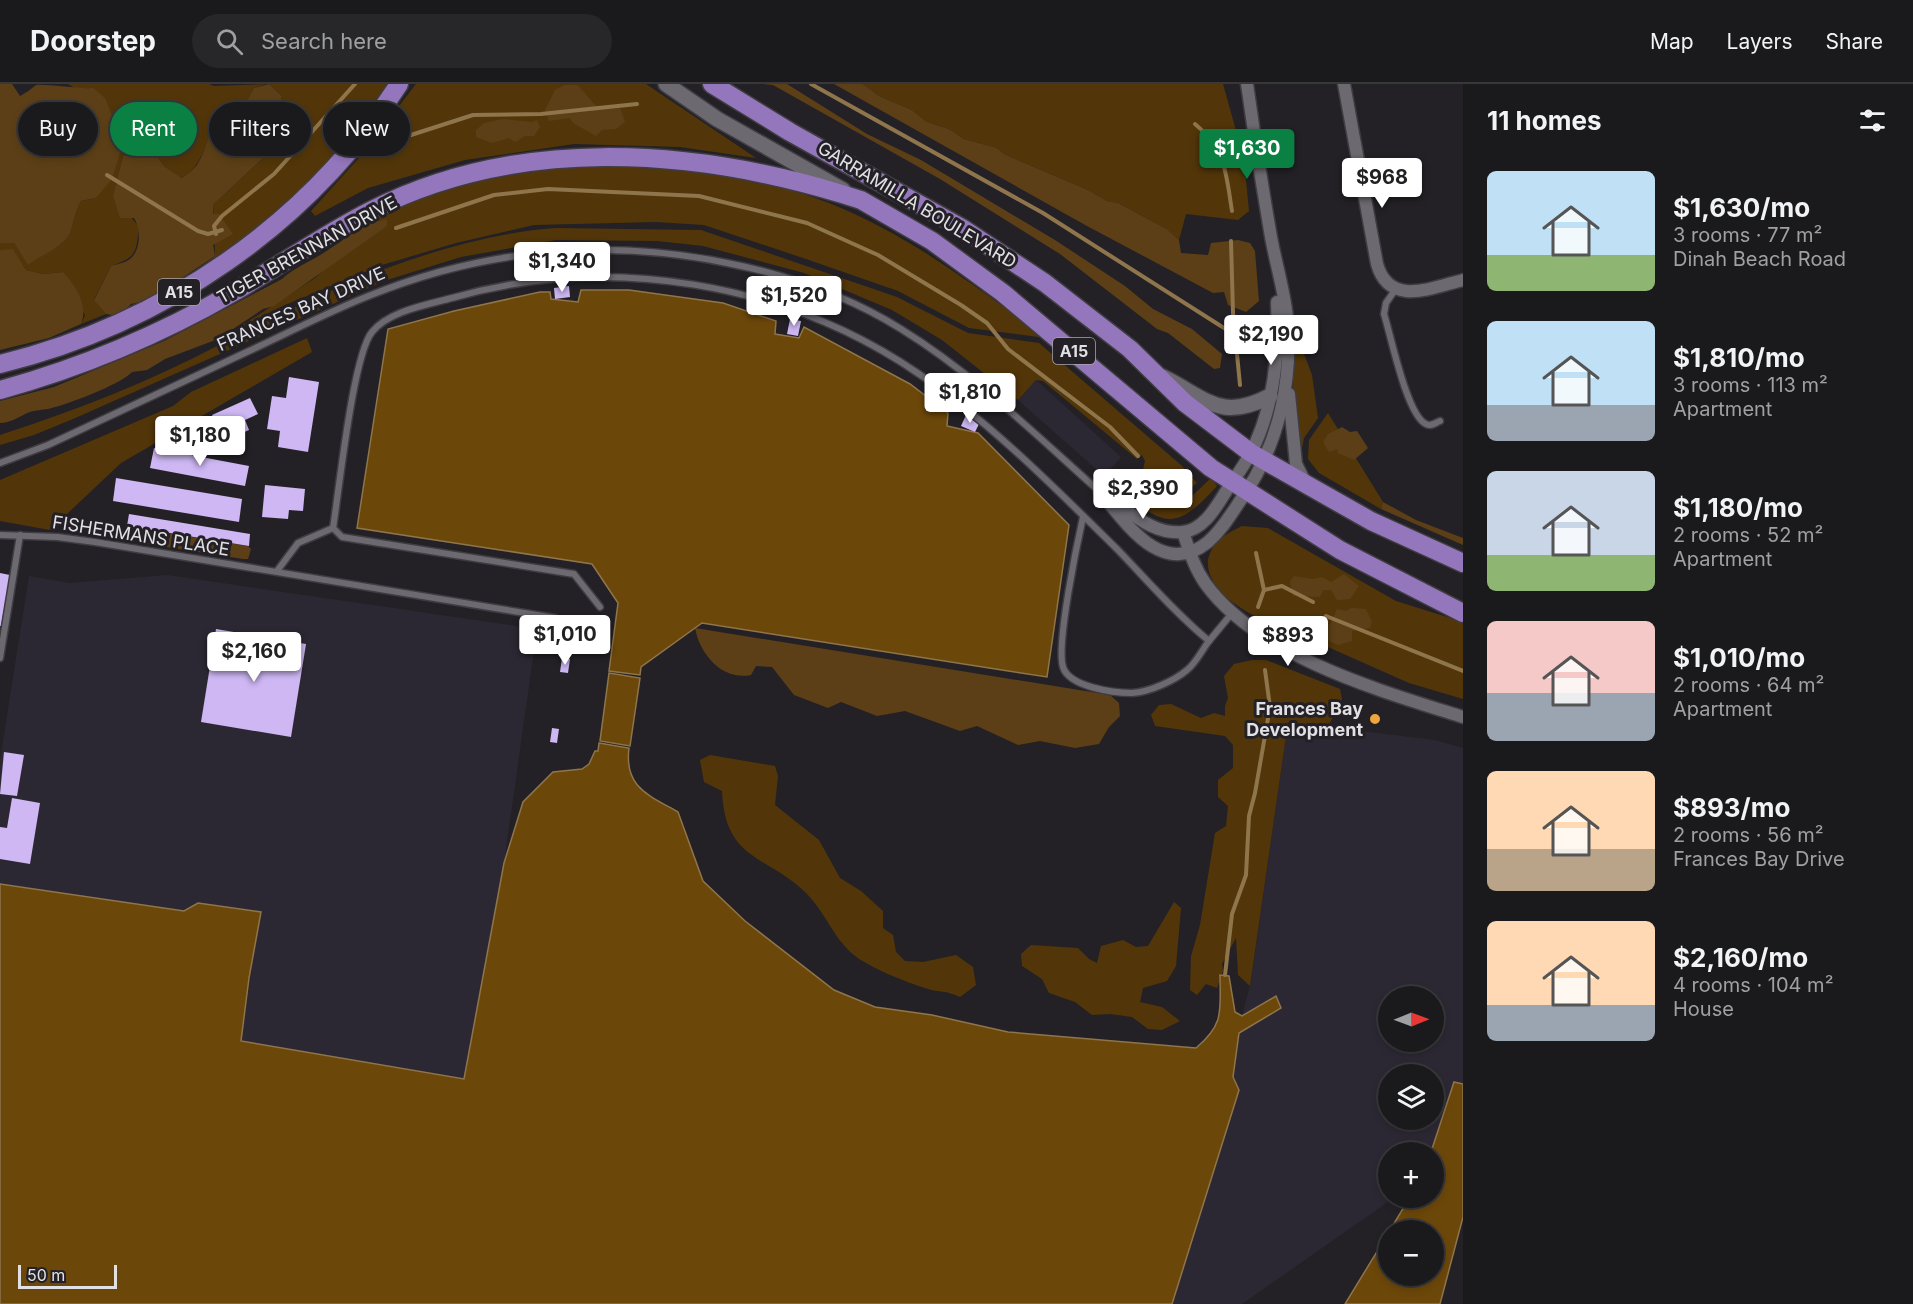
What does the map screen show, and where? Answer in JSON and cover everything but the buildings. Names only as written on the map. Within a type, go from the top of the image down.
[{"type":"main road","name":"TIGER BRENNAN DRIVE","points":[[0,364],[62,345],[133,316],[213,273],[240,255],[321,184],[399,84]]},
{"type":"main road","name":"GARRAMILLA BOULEVARD","points":[[712,84],[971,234],[1089,315],[1158,375],[1185,403],[1258,457]]},
{"type":"main road","name":"TIGER BRENNAN DRIVE","points":[[0,390],[96,357],[189,315],[232,293],[371,210],[439,183],[496,168],[535,161],[583,158],[698,162],[806,184],[861,200],[932,241],[1003,293],[1211,468],[1340,550],[1463,613]]},
{"type":"main road","points":[[1258,457],[1371,521],[1463,563]]},
{"type":"street","name":"GARRAMILLA BOULEVARD","points":[[666,84],[717,119],[861,200]]},
{"type":"street","points":[[1248,84],[1287,318],[1293,448],[1296,464],[1306,485]]},
{"type":"street","points":[[1344,84],[1377,264],[1382,278],[1395,290],[1411,291],[1463,280]]},
{"type":"street","points":[[1279,271],[1278,351],[1258,457],[1240,486],[1202,524],[1183,532],[1190,552],[1204,582],[1233,612],[1262,635],[1346,677],[1463,717]]},
{"type":"street","points":[[1190,552],[1217,534],[1240,486],[1258,457],[1282,403],[1287,357]]},
{"type":"street","points":[[1158,375],[1222,408],[1251,406],[1270,396]]},
{"type":"street","name":"FRANCES BAY DRIVE","points":[[1100,492],[1152,527],[1183,532]]},
{"type":"street","name":"FRANCES BAY DRIVE","points":[[1100,492],[1132,530],[1150,546],[1170,553],[1190,552]]},
{"type":"lane","name":"FRANCES BAY DRIVE","points":[[0,463],[48,445],[372,294],[415,280],[505,257],[589,249],[644,250],[713,260],[797,280],[872,313],[901,329],[994,395],[1100,492]]},
{"type":"lane","points":[[333,528],[355,387],[369,336],[381,322],[462,295],[546,278],[649,278],[703,285],[832,325],[920,374],[1001,439],[1209,641]]},
{"type":"lane","points":[[1395,290],[1386,303],[1384,314],[1413,409],[1425,424],[1432,425],[1440,421]]},
{"type":"lane","points":[[1083,517],[1073,567],[1062,648],[1063,667],[1070,678],[1083,686],[1133,693],[1161,685],[1188,670],[1233,612]]},
{"type":"lane","points":[[277,571],[298,543],[333,528]]},
{"type":"lane","points":[[333,528],[342,537],[574,574],[600,607]]},
{"type":"lane","name":"FISHERMANS PLACE","points":[[0,535],[86,541],[555,618]]},
{"type":"lane","points":[[0,658],[20,535]]},
{"type":"shaded area","points":[[0,84],[12,84],[20,96],[36,85],[93,88],[105,98],[110,110],[110,156],[119,156],[112,179],[96,198],[81,201],[70,233],[63,243],[28,265],[14,243],[0,243]]},
{"type":"shaded area","points":[[68,84],[209,84],[214,86],[266,84],[254,88],[246,102],[209,102],[209,138],[193,169],[182,178],[164,166],[157,156],[197,156],[197,102],[110,102],[110,119],[93,88],[76,89]]},
{"type":"shaded area","points":[[269,84],[387,84],[377,102],[323,102],[323,156],[332,156],[292,201],[235,248],[193,273],[215,256],[213,205],[263,158],[262,156],[311,156],[311,102],[280,102],[282,96]]},
{"type":"shaded area","points":[[269,84],[282,96],[280,102],[246,102],[254,88]]},
{"type":"shaded area","points":[[416,84],[646,84],[756,158],[680,147],[574,144],[465,160],[368,188],[315,216],[311,211],[360,156],[410,156],[410,102],[402,102]]},
{"type":"shaded area","points":[[763,84],[787,84],[867,134],[921,160],[1055,240],[1125,286],[1153,309],[1192,329],[1222,354],[1220,368],[1214,369],[1168,333],[1157,329],[1060,254],[940,179],[773,85]]},
{"type":"shaded area","points":[[834,84],[863,84],[879,96],[912,110],[927,122],[949,129],[964,139],[997,148],[1004,154],[1088,190],[1107,201],[1118,203],[1167,229],[1179,240],[1181,253],[1208,255],[1211,243],[1238,240],[1250,243],[1255,251],[1259,301],[1246,312],[1228,305],[1224,292],[1213,293],[1087,226]]},
{"type":"shaded area","points":[[863,84],[1223,84],[1244,159],[1249,211],[1238,220],[1186,214],[1179,240],[1167,229],[1118,203],[1107,201],[1088,190],[1004,154],[997,148],[964,139],[949,129],[927,122],[912,110],[879,96]]},
{"type":"shaded area","points":[[565,85],[577,85],[599,107],[620,108],[625,122],[616,129],[602,130],[596,136],[573,123],[570,118],[549,121],[545,110],[555,90]]},
{"type":"shaded area","points":[[503,119],[531,122],[537,120],[540,127],[534,136],[525,136],[515,142],[509,138],[492,143],[476,137],[476,130],[484,123]]},
{"type":"shaded area","points":[[209,136],[209,156],[262,156],[263,158],[213,205],[213,214],[219,214],[233,234],[213,245],[215,256],[149,300],[131,304],[119,316],[106,314],[94,300],[111,266],[130,259],[134,255],[139,239],[134,218],[120,218],[113,195],[123,156],[157,156],[164,166],[182,178],[197,165]]},
{"type":"shaded area","points":[[117,156],[123,156],[113,195],[139,227],[136,248],[126,260],[111,266],[94,299],[106,314],[81,324],[85,315],[63,272],[43,274],[26,270],[13,250],[0,250],[0,243],[14,243],[28,264],[63,243],[70,233],[81,201],[96,198]]},
{"type":"shaded area","points":[[591,165],[712,174],[771,185],[829,203],[887,230],[942,263],[1046,338],[969,328],[898,291],[806,259],[704,225],[656,222],[534,225],[456,243],[382,265],[285,305],[235,330],[315,278],[375,222],[348,234],[405,204],[465,184],[527,172]]},
{"type":"shaded area","points":[[387,219],[387,226],[274,306],[263,309],[218,339],[165,359],[147,370],[132,372],[106,388],[80,399],[30,412],[12,421],[0,423],[0,401],[54,387],[164,341],[282,279],[361,228]]},
{"type":"shaded area","points":[[556,228],[701,230],[897,297],[968,333],[1039,343],[1181,465],[1197,483],[1191,488],[1170,491],[1140,482],[1145,461],[1142,455],[1137,459],[1043,381],[1036,380],[1018,400],[942,340],[892,310],[804,273],[703,246],[657,241],[556,240],[461,257],[387,280],[73,419],[34,435],[0,445],[0,435],[83,406],[138,383],[193,359],[297,306],[382,270],[469,242],[513,233]]},
{"type":"shaded area","points":[[13,249],[26,270],[43,274],[63,272],[80,296],[83,317],[81,324],[49,338],[0,350],[0,250]]},
{"type":"shaded area","points":[[581,290],[629,290],[723,303],[776,321],[775,334],[799,338],[804,327],[910,384],[948,413],[947,426],[978,433],[1069,525],[1047,677],[702,623],[641,667],[640,675],[609,671],[618,603],[592,564],[357,528],[388,329],[454,311],[540,292],[550,292],[551,299],[578,302]]},
{"type":"shaded area","points":[[1295,324],[1298,324],[1300,343],[1312,375],[1318,418],[1304,438],[1301,453],[1299,453],[1293,393]]},
{"type":"shaded area","points":[[307,338],[312,352],[121,463],[50,530],[0,521],[0,480],[173,406],[191,392]]},
{"type":"shaded area","points":[[1036,380],[1121,457],[1104,476],[1018,400]]},
{"type":"shaded area","points":[[1328,413],[1383,502],[1381,509],[1319,473],[1308,459],[1309,440]]},
{"type":"shaded area","points":[[1342,427],[1350,432],[1357,431],[1368,448],[1354,460],[1338,453],[1337,449],[1329,452],[1323,442],[1328,434]]},
{"type":"shaded area","points":[[1211,478],[1217,486],[1192,510],[1171,519],[1150,512],[1122,491],[1140,488],[1178,499],[1191,497]]},
{"type":"shaded area","points":[[1383,502],[1416,520],[1463,538],[1463,545],[1381,509]]},
{"type":"shaded area","points":[[1242,526],[1268,528],[1396,601],[1463,622],[1463,699],[1409,683],[1258,617],[1225,596],[1214,582],[1208,568],[1210,553],[1221,539]]},
{"type":"shaded area","points":[[134,528],[248,546],[251,549],[248,559],[243,559],[147,544],[139,540],[132,541],[131,531]]},
{"type":"shaded area","points":[[1344,574],[1359,586],[1350,599],[1337,600],[1331,590],[1323,590],[1320,597],[1293,596],[1290,581],[1294,576],[1312,579],[1322,577],[1331,582]]},
{"type":"shaded area","points":[[167,575],[537,629],[504,863],[464,1079],[241,1041],[260,912],[198,903],[184,911],[0,884],[0,760],[29,576],[69,583]]},
{"type":"shaded area","points":[[1351,608],[1366,609],[1372,622],[1370,628],[1352,631],[1352,641],[1338,645],[1327,640],[1323,627],[1331,623],[1337,609],[1346,611]]},
{"type":"shaded area","points":[[695,628],[1110,695],[1119,703],[1120,716],[1109,727],[1099,744],[1075,748],[1040,741],[1018,745],[977,726],[960,731],[905,711],[877,716],[841,702],[828,708],[794,695],[772,667],[756,666],[751,675],[741,676],[722,670],[714,664],[702,648]]},
{"type":"shaded area","points":[[1266,660],[1340,689],[1342,699],[1328,727],[1288,722],[1250,986],[1238,975],[1236,938],[1222,964],[1223,971],[1217,988],[1206,984],[1197,995],[1190,990],[1191,956],[1200,925],[1215,833],[1226,826],[1228,806],[1218,797],[1218,780],[1233,768],[1233,745],[1225,736],[1155,726],[1151,715],[1159,705],[1171,704],[1201,718],[1214,713],[1225,716],[1228,698],[1224,676],[1234,664]]},
{"type":"shaded area","points":[[609,673],[640,678],[630,746],[600,741]]},
{"type":"shaded area","points":[[1288,722],[1435,740],[1463,748],[1463,1084],[1454,1082],[1444,1112],[1444,1064],[1378,1064],[1378,1130],[1438,1130],[1434,1142],[1378,1142],[1379,1208],[1242,1304],[1172,1304],[1239,1090],[1233,1077],[1239,1033],[1281,1008],[1275,997],[1242,1016],[1251,982]]},
{"type":"shaded area","points":[[599,743],[629,748],[628,761],[634,781],[648,795],[678,812],[703,881],[745,921],[834,990],[875,1007],[932,1015],[1008,1032],[1196,1048],[1212,1031],[1219,1016],[1220,975],[1229,976],[1235,1012],[1242,1016],[1276,996],[1281,1008],[1239,1033],[1233,1077],[1239,1090],[1172,1304],[0,1304],[0,884],[184,911],[198,903],[261,912],[241,1041],[464,1079],[504,863],[523,802],[553,772],[582,769],[589,764],[595,751],[598,751]]},
{"type":"shaded area","points":[[710,755],[775,766],[778,776],[775,805],[819,840],[840,878],[861,891],[883,911],[883,928],[893,935],[896,952],[905,961],[923,962],[956,955],[973,967],[976,985],[960,997],[930,989],[869,965],[847,949],[807,894],[740,844],[731,831],[725,814],[722,791],[704,782],[700,760]]},
{"type":"shaded area","points":[[1174,902],[1181,908],[1176,966],[1167,981],[1143,988],[1140,1002],[1162,1007],[1180,1021],[1162,1030],[1148,1029],[1132,1017],[1110,1014],[1092,1015],[1075,1002],[1049,993],[1042,979],[1022,966],[1021,954],[1031,945],[1078,948],[1089,959],[1097,963],[1101,946],[1123,940],[1136,947],[1148,946]]},
{"type":"shaded area","points":[[1454,1082],[1463,1084],[1463,1217],[1440,1304],[1345,1304],[1378,1250],[1378,1286],[1444,1286],[1444,1220],[1396,1220],[1403,1208],[1444,1208],[1444,1142],[1434,1142],[1438,1130],[1444,1130],[1444,1112]]},
{"type":"waterway","points":[[216,234],[214,226],[222,216],[274,174],[355,84]]},
{"type":"waterway","points":[[811,84],[1043,213],[1235,335]]},
{"type":"waterway","points":[[411,135],[473,115],[541,114],[637,104]]},
{"type":"waterway","points":[[1195,124],[1205,133],[1219,153],[1226,174],[1232,211]]},
{"type":"waterway","points":[[107,175],[198,231],[208,234],[222,230]]},
{"type":"waterway","points":[[396,228],[494,195],[548,189],[699,196],[807,223],[878,255],[987,323],[1008,349],[1110,427],[1138,456]]},
{"type":"waterway","points":[[1231,241],[1233,313],[1240,385]]},
{"type":"waterway","points":[[1256,553],[1264,590],[1258,607]]},
{"type":"waterway","points":[[1264,590],[1282,586],[1313,602]]},
{"type":"waterway","points":[[1326,616],[1463,671]]},
{"type":"waterway","points":[[1225,975],[1232,914],[1246,875],[1249,816],[1270,707],[1265,670]]},
{"type":"place","name":"Frances Bay Development","points":[[1375,719]]}]
